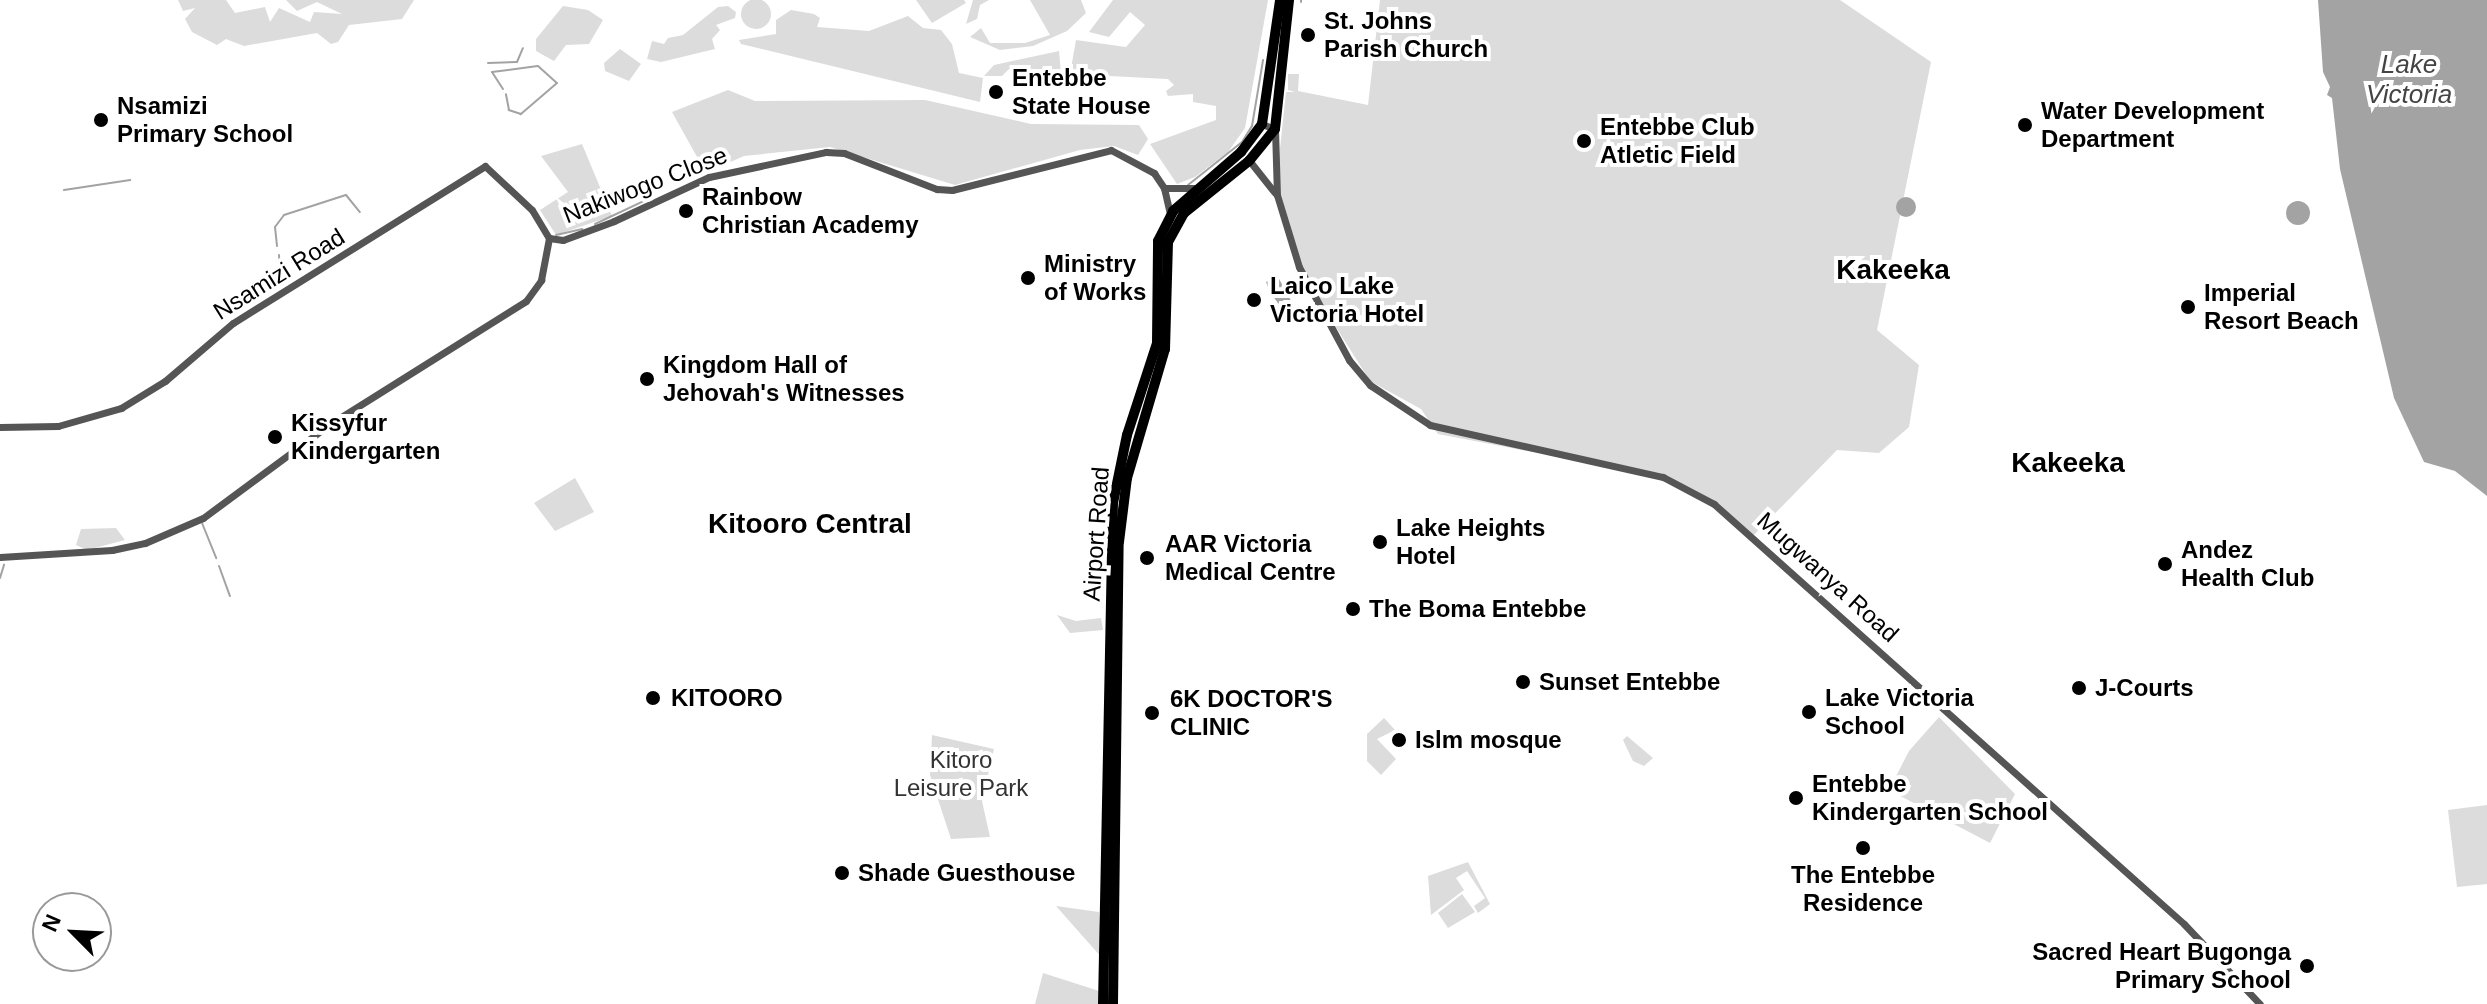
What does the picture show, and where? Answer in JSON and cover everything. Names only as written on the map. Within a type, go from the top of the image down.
[{"type":"highway","points":[[1263,120],[1280,0]]},
{"type":"highway","points":[[1276,125],[1289,0]]},
{"type":"highway","name":"Airport Road","points":[[1103,1004],[1113,503],[1127,435],[1157,343],[1163,242],[1170,215],[1196,188],[1245,156],[1263,120]]},
{"type":"highway","name":"Airport Road","points":[[1113,1004],[1119,542],[1127,478],[1165,349],[1163,242],[1184,213],[1276,125]]},
{"type":"street","points":[[1263,120],[1276,125],[1277,195]]},
{"type":"street","name":"Nakiwogo Close","points":[[549,238],[563,240],[614,221],[709,177],[826,152],[844,153],[937,189],[952,190],[1097,151],[1125,155],[1143,164],[1164,188]]},
{"type":"street","points":[[1245,156],[1277,195]]},
{"type":"street","name":"Nsamizi Road","points":[[0,427],[58,426],[121,408],[165,381],[233,323],[485,166],[532,210],[549,238]]},
{"type":"street","points":[[1170,215],[1164,188],[1196,188]]},
{"type":"street","name":"Mugwanya Road","points":[[1277,195],[1299,267],[1349,360],[1370,385],[1430,425],[1663,477],[1714,504],[2197,936],[2260,1004]]},
{"type":"street","points":[[0,557],[112,550],[203,518],[330,424],[526,301],[541,280],[549,238]]},
{"type":"green space","points":[[756,-1],[767,3],[771,14],[767,25],[756,29],[745,25],[741,14],[745,3]]},
{"type":"green space","points":[[178,0],[226,0],[235,13],[265,7],[270,22],[279,8],[310,22],[314,12],[342,14],[317,2],[297,11],[286,0],[414,0],[402,19],[349,25],[338,42],[331,44],[317,33],[244,46],[226,39],[217,45],[192,32],[185,19],[195,8],[183,11]]},
{"type":"green space","points":[[916,0],[964,0],[966,3],[932,23]]},
{"type":"green space","points":[[973,0],[989,0],[980,5],[977,19],[966,24]]},
{"type":"green space","points":[[1030,0],[1081,0],[1086,13],[1067,31],[1033,46],[1000,50],[970,37],[981,28],[990,43],[1025,43],[1050,35]]},
{"type":"green space","points":[[1113,0],[1268,0],[1245,128],[1228,152],[1195,177],[1177,184],[1150,144],[1216,120],[1216,106],[1193,102],[1193,94],[1168,96],[1166,91],[1174,85],[1168,79],[1070,74],[1076,40],[1126,47],[1145,25],[1130,12],[1109,37],[1089,32]]},
{"type":"green space","points":[[1380,0],[1840,0],[1931,62],[1877,330],[1919,365],[1909,427],[1879,453],[1837,450],[1754,535],[1670,478],[1438,434],[1421,409],[1370,381],[1310,286],[1275,196],[1286,92],[1295,92],[1288,90],[1288,74],[1299,74],[1298,91],[1368,105]]},
{"type":"green space","points":[[563,6],[588,10],[603,20],[589,44],[566,45],[554,61],[536,51],[536,39]]},
{"type":"green space","points":[[728,6],[736,12],[735,18],[716,25],[720,30],[712,39],[715,49],[661,62],[647,59],[652,41],[664,44],[668,38],[683,35],[718,7]]},
{"type":"green space","points":[[791,10],[814,14],[820,18],[817,27],[869,31],[908,16],[923,28],[941,30],[952,44],[959,73],[983,78],[980,102],[741,44],[739,40],[776,34],[776,20]]},
{"type":"green space","points":[[620,49],[641,64],[629,81],[605,71],[604,63]]},
{"type":"green space","points":[[1059,51],[1061,74],[1009,69],[1002,76],[984,76],[994,65]]},
{"type":"green space","points":[[728,90],[755,101],[925,100],[1031,124],[1139,125],[1148,139],[1138,155],[1114,146],[1080,150],[955,185],[830,147],[744,156],[706,173],[672,112]]},
{"type":"green space","points":[[582,144],[612,216],[556,235],[540,210],[568,192],[541,156]]},
{"type":"green space","points":[[575,478],[594,512],[555,531],[534,503]]},
{"type":"green space","points":[[116,528],[125,540],[87,550],[76,545],[81,529]]},
{"type":"green space","points":[[1057,615],[1076,621],[1101,618],[1103,630],[1070,633]]},
{"type":"green space","points":[[1939,717],[2015,794],[1990,843],[1889,790],[1909,751]]},
{"type":"green space","points":[[1384,718],[1395,730],[1377,739],[1396,759],[1381,775],[1367,761],[1367,734]]},
{"type":"green space","name":"Kitoro Leisure Park","points":[[932,735],[994,749],[982,801],[990,837],[951,839],[930,775]]},
{"type":"green space","points":[[1627,736],[1653,758],[1644,766],[1633,761],[1623,740]]},
{"type":"green space","points":[[2487,805],[2487,884],[2457,887],[2448,810]]},
{"type":"green space","points":[[1468,862],[1490,904],[1478,913],[1474,906],[1485,898],[1467,871],[1456,878],[1464,890],[1431,915],[1428,876]]},
{"type":"green space","points":[[1462,894],[1475,912],[1448,928],[1438,913]]},
{"type":"green space","points":[[1056,906],[1099,912],[1102,958]]},
{"type":"green space","points":[[1043,973],[1099,991],[1099,1004],[1035,1004]]},
{"type":"water","name":"Lake Victoria","points":[[2318,0],[2487,0],[2487,496],[2455,471],[2424,462],[2394,398],[2340,169],[2332,98],[2327,95],[2330,87],[2323,72]]},
{"type":"water","points":[[1902,197],[1910,197],[1916,207],[1910,217],[1902,217],[1896,211],[1896,203]]},
{"type":"water","points":[[2298,201],[2309,208],[2310,213],[2303,224],[2298,225],[2287,218],[2286,213],[2293,202]]},
{"type":"water","points":[[1278,277],[1297,315],[1289,320],[1273,296],[1281,291],[1271,295],[1266,282]]},
{"type":"waterway","points":[[488,63],[517,62],[523,48]]},
{"type":"waterway","points":[[1188,185],[1242,142],[1252,126],[1263,60]]},
{"type":"waterway","points":[[503,89],[492,72],[538,66],[557,83],[521,114],[509,110],[506,94]]},
{"type":"waterway","points":[[64,190],[130,180]]},
{"type":"waterway","points":[[277,246],[275,227],[284,215],[346,195],[360,212]]},
{"type":"waterway","points":[[595,224],[648,199]]},
{"type":"waterway","points":[[556,235],[582,229]]},
{"type":"waterway","points":[[279,255],[280,273]]},
{"type":"waterway","points":[[202,523],[216,558]]},
{"type":"waterway","points":[[0,578],[4,565]]},
{"type":"waterway","points":[[219,566],[230,596]]},
{"type":"place","name":"St. Johns Parish Church","points":[[1308,35]]},
{"type":"place","name":"Entebbe State House","points":[[996,92]]},
{"type":"place","name":"Nsamizi Primary School","points":[[101,120]]},
{"type":"place","name":"Water Development Department","points":[[2025,125]]},
{"type":"place","name":"Entebbe Club Atletic Field","points":[[1584,141]]},
{"type":"place","name":"Rainbow Christian Academy","points":[[686,211]]},
{"type":"place","name":"Ministry of Works","points":[[1028,278]]},
{"type":"place","name":"Laico Lake Victoria Hotel","points":[[1254,300]]},
{"type":"place","name":"Imperial Resort Beach","points":[[2188,307]]},
{"type":"place","name":"Kingdom Hall of Jehovah's Witnesses","points":[[647,379]]},
{"type":"place","name":"Kissyfur Kindergarten","points":[[275,437]]},
{"type":"place","name":"Lake Heights Hotel","points":[[1380,542]]},
{"type":"place","name":"AAR Victoria Medical Centre","points":[[1147,558]]},
{"type":"place","name":"Andez Health Club","points":[[2165,564]]},
{"type":"place","name":"The Boma Entebbe","points":[[1353,609]]},
{"type":"place","name":"Sunset Entebbe","points":[[1523,682]]},
{"type":"place","name":"J-Courts","points":[[2079,688]]},
{"type":"place","name":"KITOORO","points":[[653,698]]},
{"type":"place","name":"Lake Victoria School","points":[[1809,712]]},
{"type":"place","name":"6K DOCTOR'S CLINIC","points":[[1152,713]]},
{"type":"place","name":"Islm mosque","points":[[1399,740]]},
{"type":"place","name":"Entebbe Kindergarten School","points":[[1796,798]]},
{"type":"place","name":"The Entebbe Residence","points":[[1863,848]]},
{"type":"place","name":"Shade Guesthouse","points":[[842,873]]},
{"type":"place","name":"Sacred Heart Bugonga Primary School","points":[[2307,966]]},
{"type":"district","name":"Kakeeka","points":[[1893,270]]},
{"type":"district","name":"Kakeeka","points":[[2068,463]]},
{"type":"district","name":"Kitooro Central","points":[[810,524]]}]
